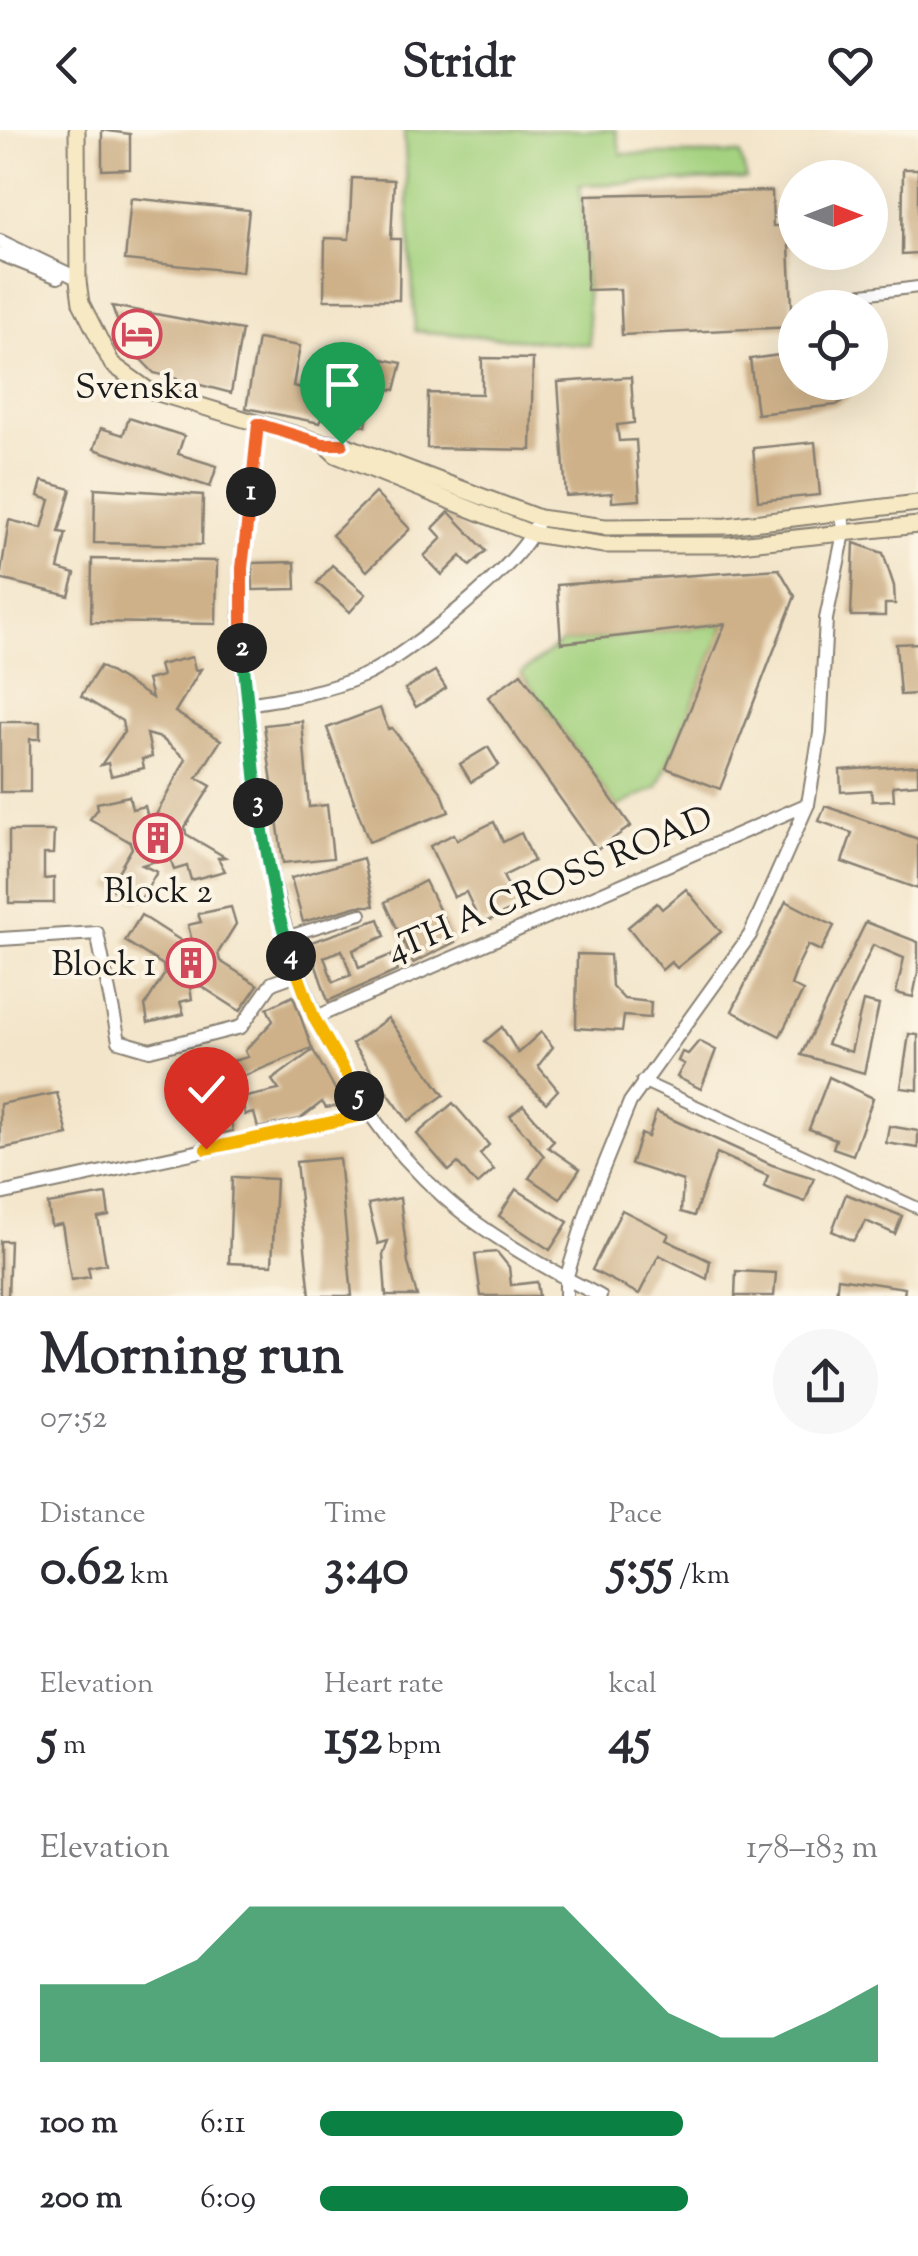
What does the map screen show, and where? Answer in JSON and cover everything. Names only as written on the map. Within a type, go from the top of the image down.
[{"type":"main road","points":[[73,130],[74,279],[81,304],[112,364],[148,390],[323,444],[342,444],[536,526],[727,526],[918,503]]},
{"type":"main road","points":[[323,444],[336,456],[536,526],[604,545],[730,545],[918,525]]},
{"type":"street","points":[[0,241],[74,279]]},
{"type":"street","points":[[0,254],[74,279]]},
{"type":"street","points":[[888,291],[918,287]]},
{"type":"street","points":[[258,424],[242,568],[246,704],[260,822],[285,937],[314,1018],[338,1065],[401,1153],[447,1201],[566,1279],[600,1296]]},
{"type":"street","points":[[566,1296],[566,1279],[591,1198],[642,1082],[750,935],[808,804],[820,732],[826,619],[844,532],[842,512]]},
{"type":"street","points":[[246,704],[305,696],[368,674],[475,598],[536,526]]},
{"type":"street","name":"4TH A CROSS ROAD","points":[[314,1018],[808,804]]},
{"type":"street","points":[[285,937],[360,914]]},
{"type":"street","points":[[0,939],[96,933],[119,1041],[150,1050],[241,1027],[272,983],[297,974]]},
{"type":"street","points":[[642,1082],[918,1208]]},
{"type":"street","points":[[0,1194],[336,1122],[370,1110]]},
{"type":"green space","points":[[404,130],[616,130],[621,154],[740,154],[747,179],[580,185],[590,345],[415,331]]},
{"type":"green space","points":[[725,624],[658,787],[617,807],[521,673],[561,643]]},
{"type":"building","points":[[102,130],[130,134],[130,169],[102,170]]},
{"type":"building","points":[[903,169],[918,169],[918,253],[902,254]]},
{"type":"building","points":[[352,178],[394,180],[391,239],[400,239],[399,300],[324,300],[325,238],[349,239]]},
{"type":"building","points":[[772,191],[773,226],[778,226],[778,270],[790,270],[791,290],[778,290],[778,328],[622,335],[620,289],[587,290],[586,195]]},
{"type":"building","points":[[131,198],[249,210],[242,272],[125,260]]},
{"type":"building","points":[[112,306],[242,330],[231,393],[154,373],[125,343]]},
{"type":"building","points":[[258,339],[300,346],[293,386],[326,393],[320,423],[246,408]]},
{"type":"building","points":[[352,353],[402,363],[395,390],[373,386],[366,426],[338,420]]},
{"type":"building","points":[[778,355],[778,400],[845,400],[836,405],[757,414],[750,359]]},
{"type":"building","points":[[482,358],[533,359],[531,450],[427,448],[428,393],[482,394]]},
{"type":"building","points":[[631,377],[634,423],[617,425],[619,441],[636,440],[640,500],[612,502],[612,493],[566,496],[558,382]]},
{"type":"building","points":[[129,418],[184,436],[178,454],[217,466],[210,487],[94,449],[101,428],[123,435]]},
{"type":"building","points":[[815,442],[820,495],[758,501],[753,448]]},
{"type":"building","points":[[42,481],[71,489],[59,532],[66,533],[58,569],[75,574],[69,596],[0,579],[9,520],[42,528],[50,500],[38,496]]},
{"type":"building","points":[[95,488],[203,495],[202,545],[94,543]]},
{"type":"building","points":[[375,493],[410,529],[367,571],[332,535]]},
{"type":"building","points":[[449,512],[486,551],[470,566],[461,556],[442,575],[424,556],[442,538],[433,528]]},
{"type":"building","points":[[854,543],[883,553],[894,586],[895,604],[885,604],[885,616],[851,616]]},
{"type":"building","points":[[92,559],[217,561],[216,624],[91,622]]},
{"type":"building","points":[[295,562],[296,589],[253,590],[252,563]]},
{"type":"building","points":[[332,565],[366,594],[350,612],[317,583]]},
{"type":"building","points":[[779,569],[795,596],[720,789],[666,768],[725,624],[561,643],[557,585]]},
{"type":"building","points":[[918,643],[918,694],[900,695],[896,644]]},
{"type":"building","points":[[192,657],[195,670],[201,669],[175,712],[221,740],[197,778],[211,786],[185,827],[186,834],[225,857],[218,858],[225,871],[191,880],[187,866],[174,870],[169,853],[166,858],[142,865],[157,872],[138,904],[109,887],[132,848],[130,842],[90,819],[98,809],[97,803],[129,796],[132,809],[145,806],[150,826],[186,759],[161,738],[147,734],[152,757],[142,759],[144,768],[111,776],[108,763],[101,765],[124,732],[122,721],[81,696],[100,666],[152,698],[147,680],[162,676],[159,665]]},
{"type":"building","points":[[435,671],[446,688],[416,707],[405,689]]},
{"type":"building","points":[[521,673],[631,826],[597,850],[488,697]]},
{"type":"building","points":[[380,708],[388,729],[392,728],[442,793],[449,812],[369,842],[327,728]]},
{"type":"building","points":[[302,721],[309,807],[327,805],[333,858],[283,863],[264,725]]},
{"type":"building","points":[[0,722],[40,722],[40,739],[30,739],[30,792],[0,792]]},
{"type":"building","points":[[488,747],[499,765],[471,782],[460,764]]},
{"type":"building","points":[[918,765],[918,784],[893,786],[894,800],[872,801],[871,790],[841,792],[840,770]]},
{"type":"building","points":[[825,806],[918,839],[918,889],[842,862],[852,833],[819,821]]},
{"type":"building","points":[[494,822],[503,842],[521,833],[534,861],[503,876],[518,907],[481,924],[466,892],[454,897],[430,846],[454,834],[457,840]]},
{"type":"building","points":[[9,831],[54,831],[53,854],[44,854],[44,879],[54,878],[54,903],[9,903]]},
{"type":"building","points":[[363,858],[374,906],[358,906],[303,922],[291,878]]},
{"type":"building","points":[[425,881],[455,942],[413,963],[385,902]]},
{"type":"building","points":[[686,889],[721,932],[677,968],[671,962],[662,970],[628,927],[657,903],[662,909]]},
{"type":"building","points":[[786,901],[834,926],[821,951],[808,945],[799,963],[791,985],[803,991],[780,1036],[732,1011]]},
{"type":"building","name":"Block 1","points":[[231,907],[236,924],[218,953],[220,961],[258,985],[240,1011],[201,986],[190,988],[192,999],[180,1002],[184,1014],[148,1023],[145,1005],[164,975],[163,965],[125,941],[141,915],[194,949],[188,925],[201,922],[198,914]]},
{"type":"building","points":[[379,919],[385,936],[353,950],[359,968],[391,955],[397,971],[328,1001],[308,943]],"holes":[[[342,950],[351,975],[333,982],[324,957]]]},
{"type":"building","points":[[866,922],[918,942],[918,972],[913,997],[896,993],[904,958],[873,945],[827,1044],[851,1052],[863,1001],[879,1005],[864,1073],[801,1055]]},
{"type":"building","points":[[577,954],[610,955],[612,986],[624,999],[651,1002],[650,1018],[624,1016],[622,1031],[576,1028]]},
{"type":"building","points":[[293,996],[312,1048],[237,1079],[233,1061],[248,1057],[245,1051],[273,1021],[267,1008]]},
{"type":"building","points":[[388,1018],[444,1095],[408,1121],[352,1044]]},
{"type":"building","points":[[502,1027],[518,1053],[541,1032],[553,1047],[538,1066],[558,1090],[546,1103],[485,1041]]},
{"type":"building","points":[[909,1034],[918,1035],[918,1090],[901,1088]]},
{"type":"building","points":[[699,1041],[716,1050],[701,1089],[677,1077],[684,1064],[678,1061],[682,1052],[688,1054]]},
{"type":"building","points":[[313,1050],[344,1105],[326,1108],[322,1102],[300,1119],[258,1128],[254,1113],[245,1115],[242,1098],[279,1090],[272,1080]]},
{"type":"building","points":[[829,1077],[873,1098],[853,1155],[833,1148],[836,1139],[809,1129]]},
{"type":"building","points":[[57,1093],[68,1135],[0,1149],[0,1104]]},
{"type":"building","points":[[226,1099],[233,1131],[211,1136],[205,1103]]},
{"type":"building","points":[[453,1103],[489,1145],[480,1154],[494,1170],[477,1185],[458,1163],[449,1171],[417,1134]]},
{"type":"building","points":[[523,1105],[554,1141],[548,1147],[580,1169],[560,1199],[529,1178],[544,1156],[510,1116]]},
{"type":"building","points":[[656,1112],[772,1165],[814,1178],[805,1202],[764,1187],[768,1176],[717,1153],[694,1216],[681,1212],[683,1181],[631,1164],[641,1134],[648,1137]]},
{"type":"building","points":[[889,1126],[918,1131],[918,1148],[886,1143]]},
{"type":"building","points":[[339,1158],[352,1296],[310,1296],[296,1162]]},
{"type":"building","points":[[232,1177],[276,1179],[272,1265],[229,1263]]},
{"type":"building","points":[[516,1189],[568,1222],[550,1250],[499,1216]]},
{"type":"building","points":[[106,1194],[109,1216],[98,1218],[106,1264],[88,1267],[90,1277],[71,1280],[62,1224],[51,1226],[48,1204]]},
{"type":"building","points":[[846,1194],[902,1216],[895,1234],[866,1221],[853,1241],[832,1231]]},
{"type":"building","points":[[400,1198],[408,1263],[417,1296],[386,1296],[383,1255],[388,1241],[378,1244],[368,1204]]},
{"type":"building","points":[[622,1210],[669,1234],[666,1240],[710,1261],[707,1279],[659,1255],[639,1294],[592,1270]]},
{"type":"building","points":[[0,1241],[10,1241],[8,1296],[0,1296]]},
{"type":"building","points":[[497,1252],[509,1267],[511,1285],[537,1282],[539,1296],[481,1296],[475,1254]]},
{"type":"building","points":[[736,1271],[776,1273],[774,1296],[735,1296]]},
{"type":"building","points":[[838,1278],[905,1288],[904,1296],[836,1296]]},
{"type":"place","name":"Svenska","points":[[137,334]]},
{"type":"place","name":"Block 2","points":[[158,838]]},
{"type":"place","name":"Block 1","points":[[191,963]]},
{"type":"route","points":[[206,1149],[336,1122],[370,1110],[338,1065],[314,1018],[276,905],[260,822],[241,632],[242,568],[258,424],[323,444],[342,444]]}]
